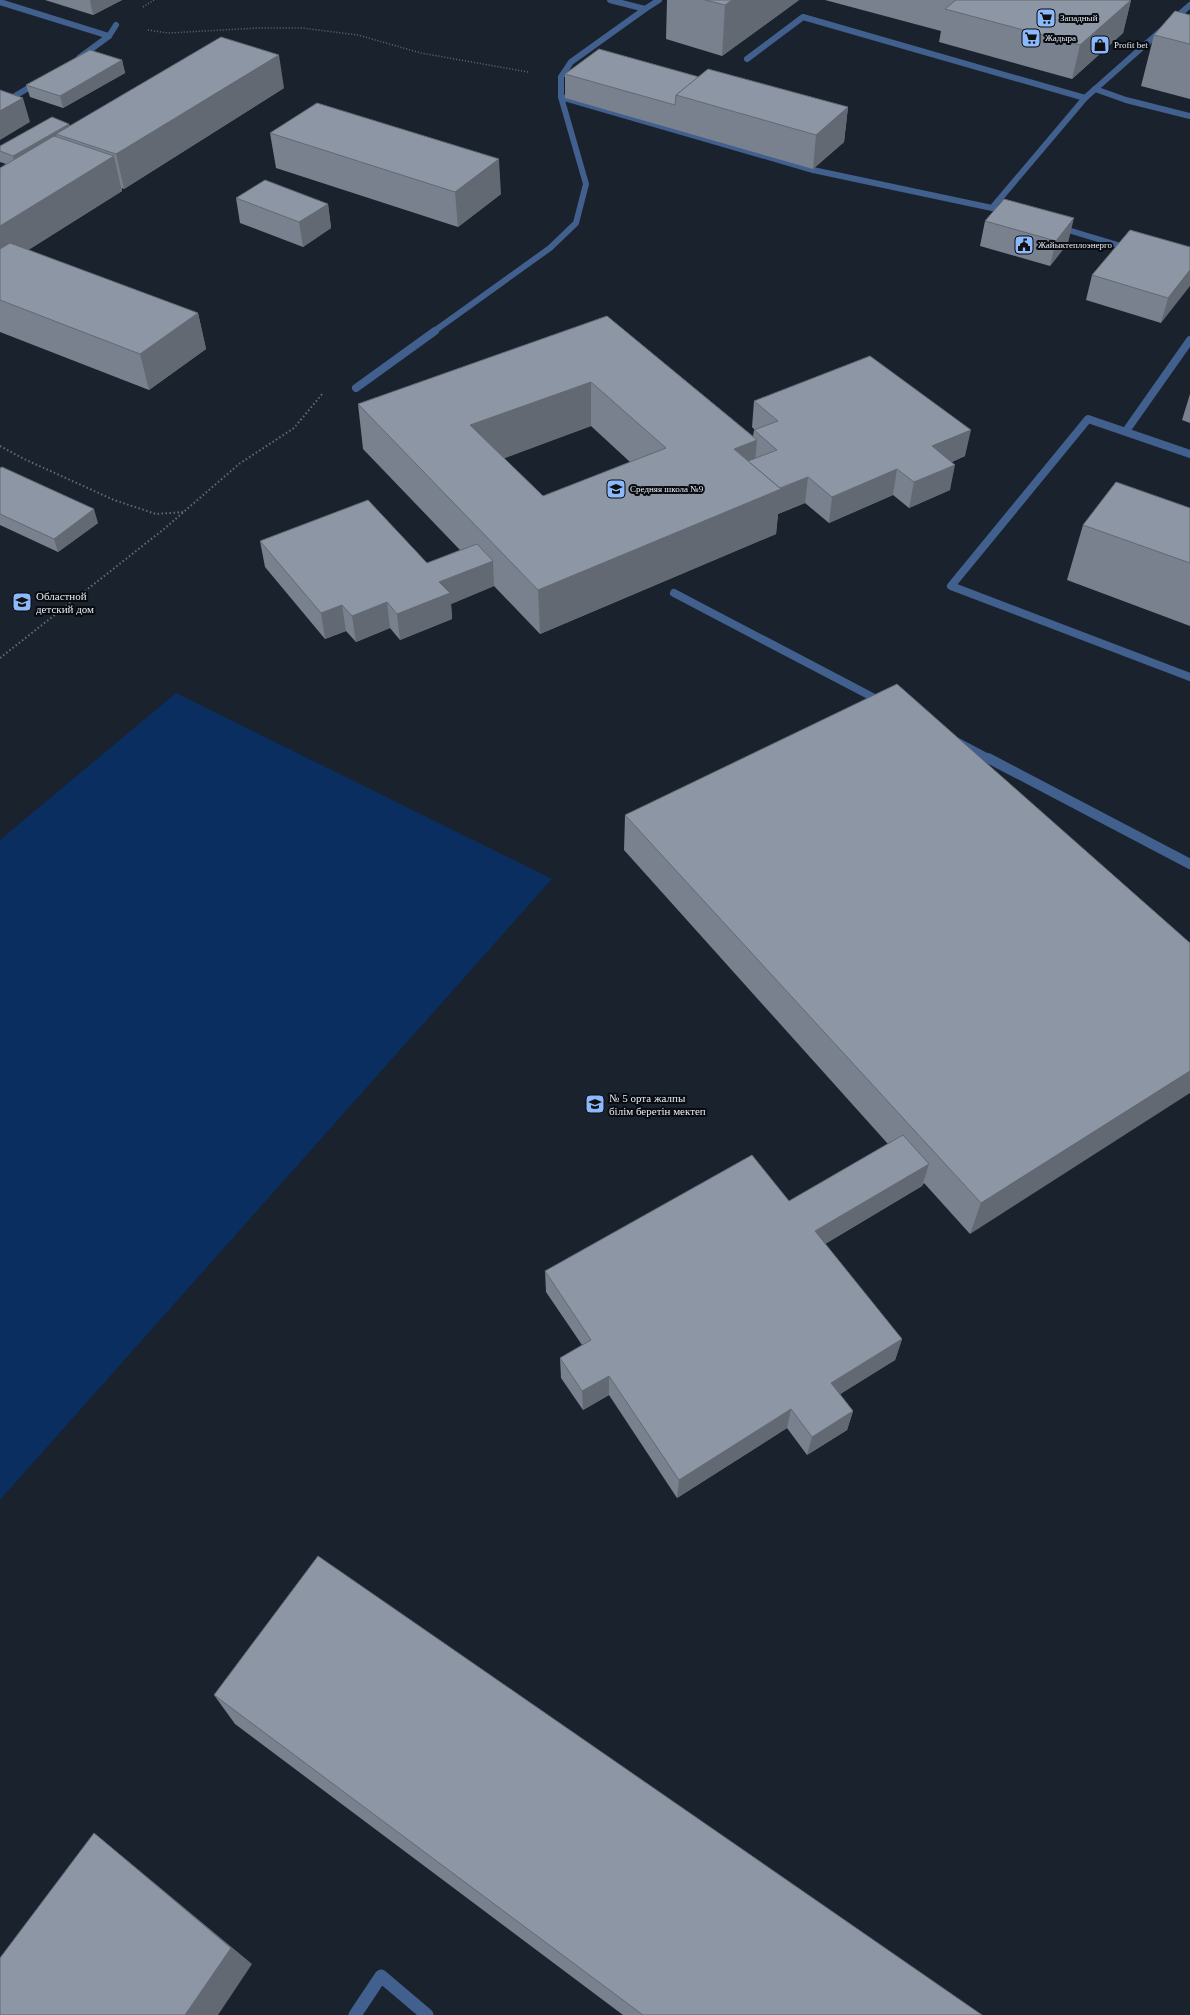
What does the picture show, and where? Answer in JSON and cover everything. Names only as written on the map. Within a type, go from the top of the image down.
[{"type":"lane","points":[[610,0],[645,9]]},
{"type":"lane","points":[[356,388],[550,248],[576,223],[586,184],[561,97],[561,77],[571,62],[659,0]]},
{"type":"lane","points":[[0,2],[109,36]]},
{"type":"lane","points":[[992,208],[1085,98],[1190,5]]},
{"type":"lane","points":[[747,59],[804,17],[1085,98]]},
{"type":"lane","points":[[74,61],[109,36],[116,25]]},
{"type":"lane","points":[[0,105],[48,77]]},
{"type":"lane","points":[[1095,89],[1126,100],[1190,116]]},
{"type":"lane","points":[[561,97],[813,170],[1008,212]]},
{"type":"lane","points":[[1053,226],[1137,250]]},
{"type":"lane","points":[[1126,431],[1190,340]]},
{"type":"lane","points":[[1190,454],[1088,419],[951,586],[1190,677]]},
{"type":"lane","points":[[674,593],[893,708]]},
{"type":"lane","points":[[950,738],[1190,864]]},
{"type":"lane","points":[[356,2015],[381,1976],[427,2015]]},
{"type":"path","points":[[116,25],[168,33],[259,28],[302,28],[358,35],[422,53],[561,77]]},
{"type":"path","points":[[0,658],[80,597],[184,512],[239,464],[294,428],[321,394],[338,387],[356,388]]},
{"type":"path","points":[[0,446],[24,460],[114,500],[156,514],[184,512]]},
{"type":"shaded area","points":[[176,693],[552,879],[0,1500],[0,840]]},
{"type":"building","points":[[705,0],[732,0],[725,5]]},
{"type":"building","points":[[956,0],[1131,0],[1080,45],[945,9]]},
{"type":"building","points":[[1175,11],[1190,15],[1190,44],[1154,35]]},
{"type":"building","points":[[221,37],[279,55],[116,154],[56,134]]},
{"type":"building","points":[[599,49],[699,77],[676,95],[675,105],[565,74]]},
{"type":"building","points":[[90,50],[122,60],[60,96],[26,85]]},
{"type":"building","points":[[708,69],[848,107],[816,135],[676,95]]},
{"type":"building","points":[[0,90],[23,98],[0,111]]},
{"type":"building","points":[[317,103],[499,159],[455,192],[270,133]]},
{"type":"building","points":[[52,117],[69,124],[13,156],[0,151],[0,146]]},
{"type":"building","points":[[54,136],[114,156],[0,226],[0,168]]},
{"type":"building","points":[[265,180],[328,204],[299,222],[236,198]]},
{"type":"building","points":[[1004,199],[1074,218],[1056,241],[985,221]]},
{"type":"building","points":[[1130,230],[1190,247],[1190,270],[1168,298],[1092,275]]},
{"type":"building","points":[[10,243],[198,313],[140,354],[0,300],[0,249]]},
{"type":"building","points":[[607,316],[757,440],[734,449],[781,489],[538,590],[358,404]],"holes":[[[591,382],[666,448],[543,496],[470,425]]]},
{"type":"building","points":[[870,356],[971,430],[932,446],[955,465],[914,482],[897,469],[832,497],[808,477],[780,488],[748,461],[777,450],[754,430],[778,421],[754,401]]},
{"type":"building","points":[[2,467],[94,509],[54,539],[0,514],[0,468]]},
{"type":"building","points":[[1116,482],[1190,508],[1190,563],[1083,525]]},
{"type":"building","points":[[368,500],[427,563],[477,544],[493,561],[439,582],[450,593],[397,614],[387,602],[352,616],[342,605],[321,613],[260,541]]},
{"type":"building","points":[[897,684],[1190,943],[1190,1071],[981,1203],[625,815]]},
{"type":"building","points":[[903,1135],[929,1164],[815,1231],[902,1339],[831,1383],[853,1411],[812,1437],[791,1409],[679,1480],[609,1376],[582,1391],[560,1358],[591,1340],[545,1271],[752,1155],[789,1201]]},
{"type":"building","points":[[318,1556],[982,2015],[643,2015],[214,1695]]},
{"type":"building","points":[[94,1833],[231,1948],[185,2015],[0,2015],[0,1958]]},
{"type":"place","name":"Западный","points":[[1046,18]]},
{"type":"place","name":"Жадыра","points":[[1031,38]]},
{"type":"place","name":"Profit bet","points":[[1100,45]]},
{"type":"place","name":"Жайыктеплоэнерго","points":[[1024,245]]},
{"type":"place","name":"Средняя школа №9","points":[[616,489]]},
{"type":"place","name":"Областной детский дом","points":[[22,602]]},
{"type":"place","name":"№ 5 орта жалпы білім беретін мектеп","points":[[595,1104]]}]
